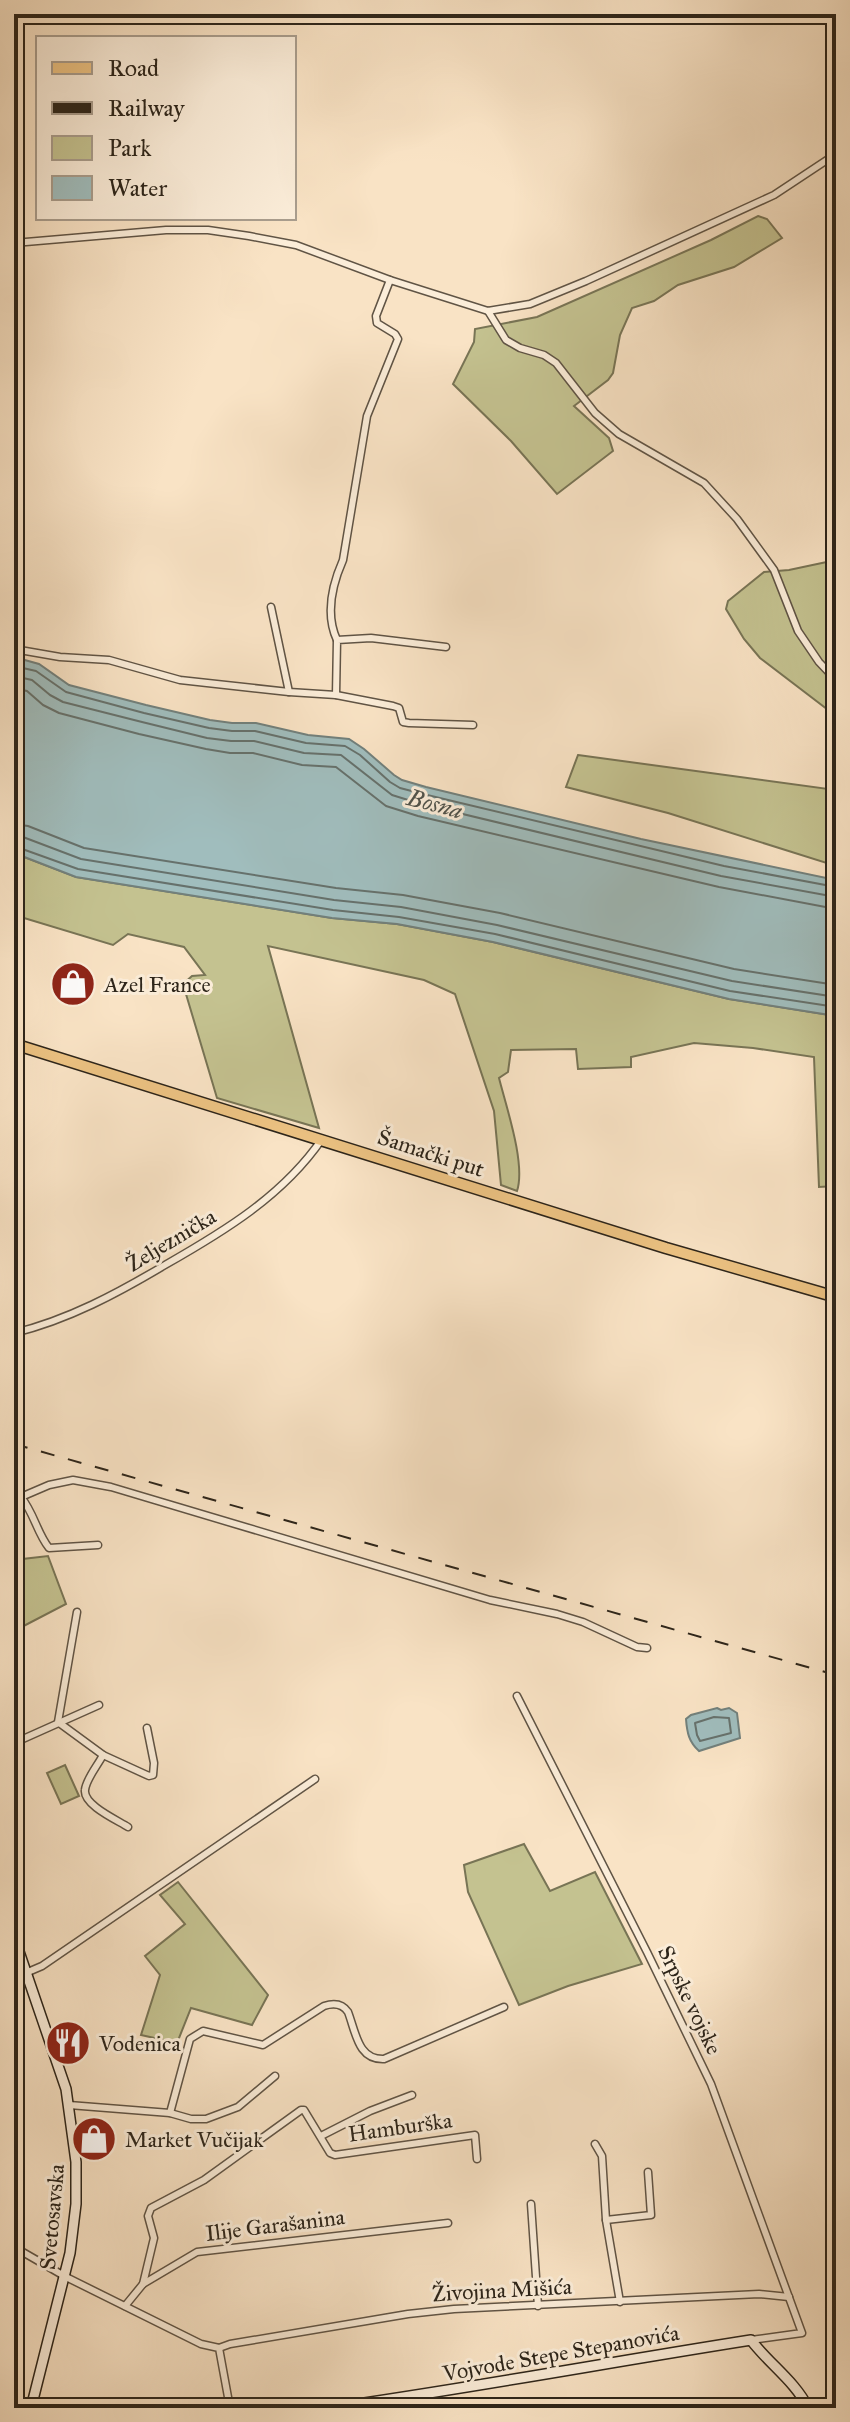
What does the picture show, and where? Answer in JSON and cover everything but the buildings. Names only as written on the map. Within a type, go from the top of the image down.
[{"type":"main road","name":"Šamački put","points":[[14,1044],[651,1243],[836,1297]]},
{"type":"street","points":[[14,243],[166,230],[208,230],[296,245],[390,280],[488,311],[530,304],[586,281],[774,195],[836,154]]},
{"type":"street","points":[[336,695],[337,640],[333,631],[331,600],[343,560],[367,416],[398,339],[377,323],[376,316],[390,280]]},
{"type":"street","points":[[488,311],[506,340],[556,363],[595,413],[619,434],[704,483],[737,519],[774,570],[798,631],[819,662],[836,680]]},
{"type":"street","points":[[271,607],[289,692]]},
{"type":"street","points":[[337,640],[371,638],[446,647]]},
{"type":"street","points":[[14,649],[60,657],[109,660],[180,680],[336,695],[399,708],[403,722],[409,723],[473,725]]},
{"type":"street","name":"Željeznička","points":[[14,1333],[110,1297],[210,1240],[252,1210],[307,1160],[322,1139]]},
{"type":"street","points":[[98,1545],[49,1548],[34,1517],[18,1499],[49,1485],[73,1480],[111,1487],[490,1600],[557,1614],[583,1622],[637,1647],[647,1648]]},
{"type":"street","points":[[58,1722],[77,1612]]},
{"type":"street","name":"Srpske vojske","points":[[517,1696],[711,2084],[802,2333],[751,2340]]},
{"type":"street","points":[[14,1743],[99,1705]]},
{"type":"street","points":[[58,1722],[103,1755],[149,1776],[153,1775],[154,1763],[147,1728]]},
{"type":"street","points":[[103,1755],[84,1794],[88,1802],[128,1827]]},
{"type":"street","points":[[14,1978],[27,1974],[163,1885],[315,1779]]},
{"type":"street","name":"Svetosavska","points":[[14,1937],[66,2089],[76,2162],[76,2204],[66,2277],[31,2408]]},
{"type":"street","points":[[170,2113],[190,2039],[203,2031],[263,2045],[324,2006],[335,2004],[348,2012],[364,2054],[373,2059],[384,2059],[504,2007]]},
{"type":"street","points":[[69,2105],[206,2119],[229,2112],[275,2076]]},
{"type":"street","points":[[321,2136],[370,2111],[412,2095]]},
{"type":"street","name":"Hamburška","points":[[143,2284],[154,2238],[148,2216],[151,2208],[204,2180],[301,2110],[304,2110],[330,2153],[335,2155],[475,2135],[477,2159]]},
{"type":"street","points":[[595,2144],[602,2156],[606,2220],[620,2302]]},
{"type":"street","points":[[606,2220],[651,2215],[648,2172]]},
{"type":"street","points":[[531,2204],[538,2306]]},
{"type":"street","name":"Ilije Garašanina","points":[[125,2306],[143,2284],[197,2252],[448,2223]]},
{"type":"street","points":[[14,2247],[66,2277],[201,2344],[219,2348],[230,2408]]},
{"type":"street","name":"Živojina Mišića","points":[[219,2348],[408,2314],[454,2309],[759,2294],[789,2297]]},
{"type":"street","points":[[751,2340],[764,2358],[795,2388],[808,2408]]},
{"type":"street","name":"Vojvode Stepe Stepanovića","points":[[330,2408],[751,2340]]},
{"type":"street","points":[[418,2396],[420,2408]]},
{"type":"green space","points":[[758,216],[767,219],[782,238],[734,267],[678,285],[654,301],[632,308],[620,335],[613,373],[574,406],[609,438],[613,451],[557,494],[511,441],[453,384],[474,342],[475,329],[537,317]]},
{"type":"green space","points":[[836,560],[836,716],[760,658],[726,609],[728,601],[764,572]]},
{"type":"green space","points":[[578,755],[836,790],[836,866],[668,813],[566,787]]},
{"type":"green space","points":[[14,853],[76,877],[332,918],[397,924],[493,942],[729,999],[836,1016],[836,1186],[819,1187],[814,1057],[694,1043],[631,1057],[631,1067],[578,1069],[576,1049],[511,1050],[508,1072],[499,1078],[514,1135],[519,1180],[517,1191],[501,1185],[494,1111],[455,994],[424,980],[268,946],[319,1128],[217,1098],[183,984],[192,976],[205,975],[184,947],[128,934],[113,945],[14,915]]},
{"type":"green space","points":[[48,1556],[66,1604],[14,1631],[14,1560]]},
{"type":"green space","points":[[65,1765],[79,1796],[61,1804],[47,1773]]},
{"type":"green space","points":[[524,1844],[550,1891],[595,1872],[642,1964],[568,1986],[519,2005],[468,1892],[464,1865]]},
{"type":"green space","points":[[178,1882],[268,1995],[252,2025],[191,2008],[177,2043],[141,2035],[160,1975],[145,1956],[185,1924],[160,1895]]},
{"type":"water","name":"Bosna","points":[[14,657],[39,664],[69,685],[146,705],[210,720],[256,723],[308,735],[349,739],[402,780],[426,787],[641,839],[836,880],[836,1016],[729,999],[493,942],[397,924],[332,918],[76,877],[14,853]]},
{"type":"water","points":[[717,1708],[729,1708],[737,1713],[740,1738],[699,1751],[689,1737],[686,1719]]},
{"type":"railway","points":[[14,1444],[836,1675]]},
{"type":"place","name":"Azel France","points":[[73,984]]},
{"type":"place","name":"Vodenica","points":[[68,2043]]},
{"type":"place","name":"Market Vučijak","points":[[94,2139]]}]
